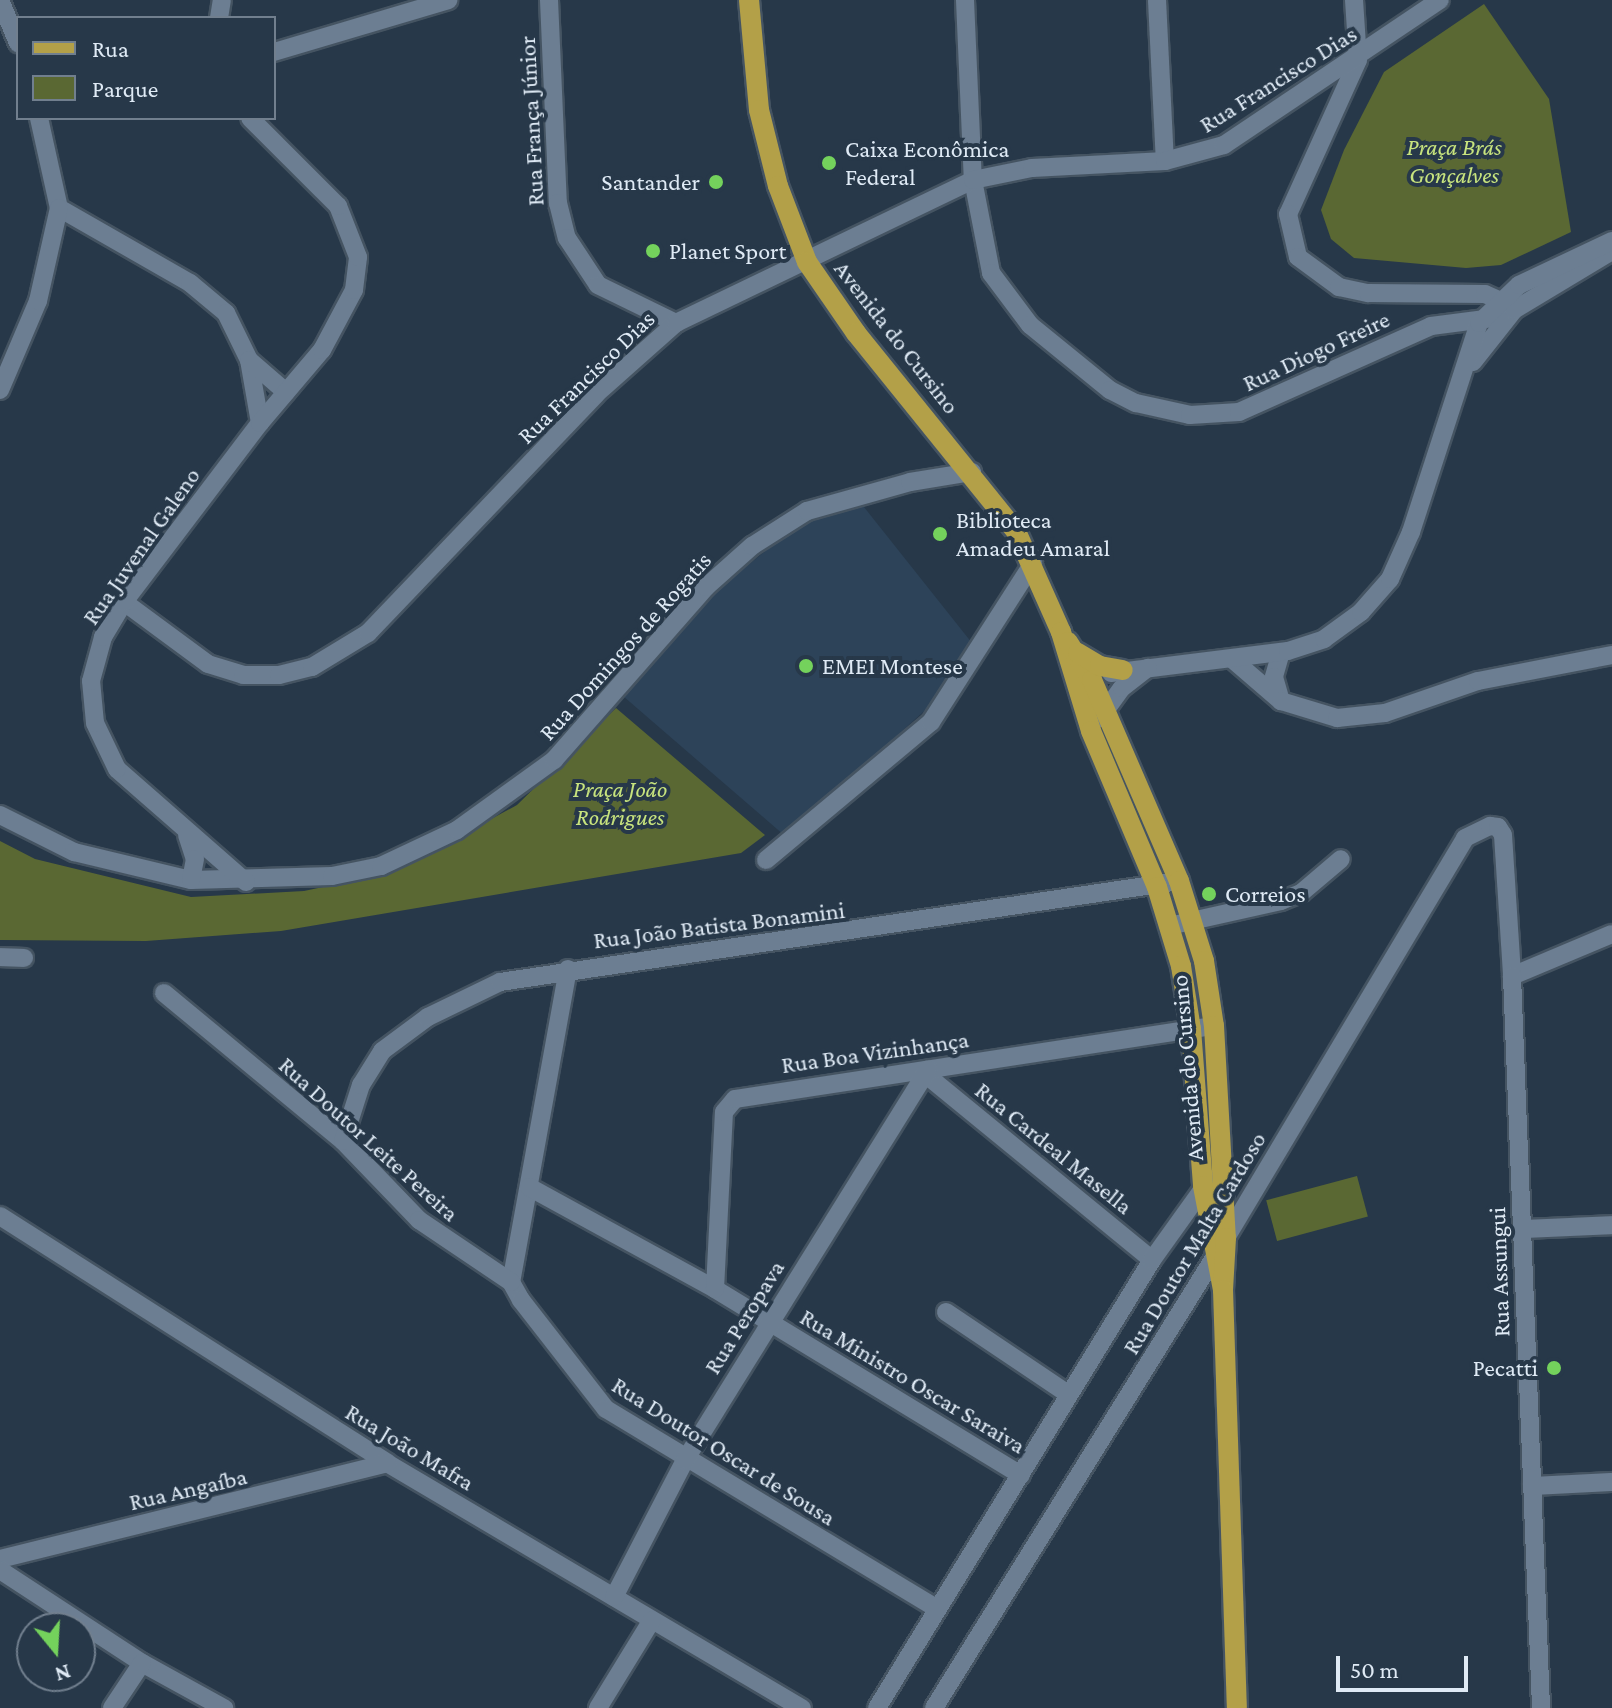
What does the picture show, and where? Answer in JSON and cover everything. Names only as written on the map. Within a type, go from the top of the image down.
[{"type":"main road","name":"Avenida do Cursino","points":[[749,0],[759,110],[778,186],[807,262],[856,333],[972,472],[1033,563],[1067,640],[1092,680],[1105,709],[1179,881],[1191,921],[1214,1026],[1226,1238],[1223,1290],[1237,1708]]},
{"type":"main road","name":"Avenida do Cursino","points":[[1067,640],[1079,699],[1157,887],[1169,926],[1191,1029],[1203,1186],[1214,1258],[1223,1290]]},
{"type":"main road","points":[[1067,640],[1091,663],[1123,670]]},
{"type":"street","points":[[0,0],[16,38]]},
{"type":"street","points":[[276,51],[448,0]]},
{"type":"street","name":"Rua França Júnior","points":[[549,0],[558,203],[567,238],[598,285],[676,323]]},
{"type":"street","name":"Rua Diogo Freire","points":[[965,0],[973,180],[991,273],[1012,307],[1110,390],[1136,403],[1190,415],[1239,412],[1418,331],[1443,323],[1479,323]]},
{"type":"street","points":[[1157,0],[1165,161]]},
{"type":"street","points":[[1354,0],[1358,60],[1288,214],[1290,241],[1312,271],[1339,287],[1423,294],[1508,308]]},
{"type":"street","name":"Rua Francisco Dias","points":[[124,602],[208,664],[243,675],[279,675],[312,667],[368,633],[596,394],[676,323],[973,180],[1032,168],[1165,161],[1224,145],[1358,60],[1440,0]]},
{"type":"street","points":[[0,390],[38,301],[59,208],[39,120]]},
{"type":"street","name":"Rua Juvenal Galeno","points":[[246,882],[117,769],[95,723],[95,659],[124,602],[343,318],[358,257],[327,190],[252,120]]},
{"type":"street","points":[[59,208],[211,296],[226,313],[249,360],[260,423]]},
{"type":"street","points":[[1079,699],[1092,680],[1123,670],[1281,652],[1324,639],[1361,612],[1390,579],[1411,532],[1479,323],[1611,245]]},
{"type":"street","points":[[1418,331],[1428,310],[1423,294]]},
{"type":"street","points":[[1460,381],[1508,308]]},
{"type":"street","points":[[249,360],[286,392]]},
{"type":"street","name":"Rua Domingos de Rogatis","points":[[0,815],[74,852],[191,880],[246,882],[332,876],[381,866],[457,830],[554,760],[706,587],[752,546],[807,511],[882,489],[972,472]]},
{"type":"street","points":[[766,860],[931,722],[1033,563]]},
{"type":"street","points":[[1281,652],[1274,677],[1281,701]]},
{"type":"street","points":[[1232,659],[1281,701],[1337,718],[1362,717],[1478,681],[1612,655]]},
{"type":"street","points":[[1091,731],[1105,709],[1150,666]]},
{"type":"street","name":"Rua Doutor Malta Cardoso","points":[[934,1708],[1214,1258],[1465,838],[1490,826],[1498,827],[1503,835]]},
{"type":"street","points":[[186,832],[195,859],[191,880]]},
{"type":"street","name":"Rua Assungui","points":[[1503,835],[1512,976],[1541,1708]]},
{"type":"street","points":[[1169,926],[1301,893],[1341,859]]},
{"type":"street","name":"Rua João Batista Bonamini","points":[[343,1141],[371,1064],[412,1028],[500,982],[568,969],[1157,887],[1179,881]]},
{"type":"street","points":[[1512,976],[1612,934]]},
{"type":"street","points":[[0,957],[24,958]]},
{"type":"street","points":[[511,1282],[568,969]]},
{"type":"street","name":"Rua Doutor Leite Pereira","points":[[164,993],[343,1141],[419,1220],[511,1282]]},
{"type":"street","name":"Rua Boa Vizinhança","points":[[715,1289],[720,1169],[729,1102],[1214,1026]]},
{"type":"street","name":"Rua Cardeal Masella","points":[[927,1072],[1152,1260]]},
{"type":"street","name":"Rua Peropava","points":[[614,1597],[685,1460],[927,1072]]},
{"type":"street","name":"Rua Doutor Malta Cardoso","points":[[877,1708],[1152,1260],[1203,1186],[1222,1166]]},
{"type":"street","name":"Rua Ministro Oscar Saraiva","points":[[529,1187],[715,1289],[1021,1475]]},
{"type":"street","name":"Rua João Mafra","points":[[0,1216],[387,1463],[802,1708]]},
{"type":"street","points":[[1522,1229],[1612,1225]]},
{"type":"street","name":"Rua Doutor Oscar de Sousa","points":[[511,1282],[595,1401],[685,1460],[937,1609]]},
{"type":"street","points":[[946,1312],[1068,1394]]},
{"type":"street","name":"Rua Angaíba","points":[[0,1559],[387,1463]]},
{"type":"street","points":[[1532,1486],[1612,1482]]},
{"type":"street","points":[[0,1570],[142,1663],[224,1708]]},
{"type":"street","points":[[598,1708],[652,1620]]},
{"type":"street","points":[[112,1708],[142,1663]]},
{"type":"shaded area","name":"EMEI Montese","points":[[860,502],[972,643],[950,688],[785,836],[623,696],[713,594],[792,529]]},
{"type":"green space","name":"Praça Brás Gonçalves","points":[[1484,4],[1549,99],[1571,232],[1501,265],[1466,268],[1354,258],[1331,239],[1321,210],[1344,150],[1384,72]]},
{"type":"green space","name":"Praça João Rodrigues","points":[[616,708],[765,835],[741,853],[281,931],[146,941],[0,940],[0,841],[35,859],[191,897],[304,891],[394,872],[517,805]]},
{"type":"green space","points":[[1357,1176],[1368,1217],[1277,1241],[1266,1200]]},
{"type":"place","name":"Caixa Econômica Federal","points":[[829,163]]},
{"type":"place","name":"Santander","points":[[716,182]]},
{"type":"place","name":"Planet Sport","points":[[653,251]]},
{"type":"place","name":"Biblioteca Amadeu Amaral","points":[[940,534]]},
{"type":"place","name":"EMEI Montese","points":[[806,666]]},
{"type":"place","name":"Correios","points":[[1209,894]]},
{"type":"place","name":"Pecatti","points":[[1554,1368]]}]
